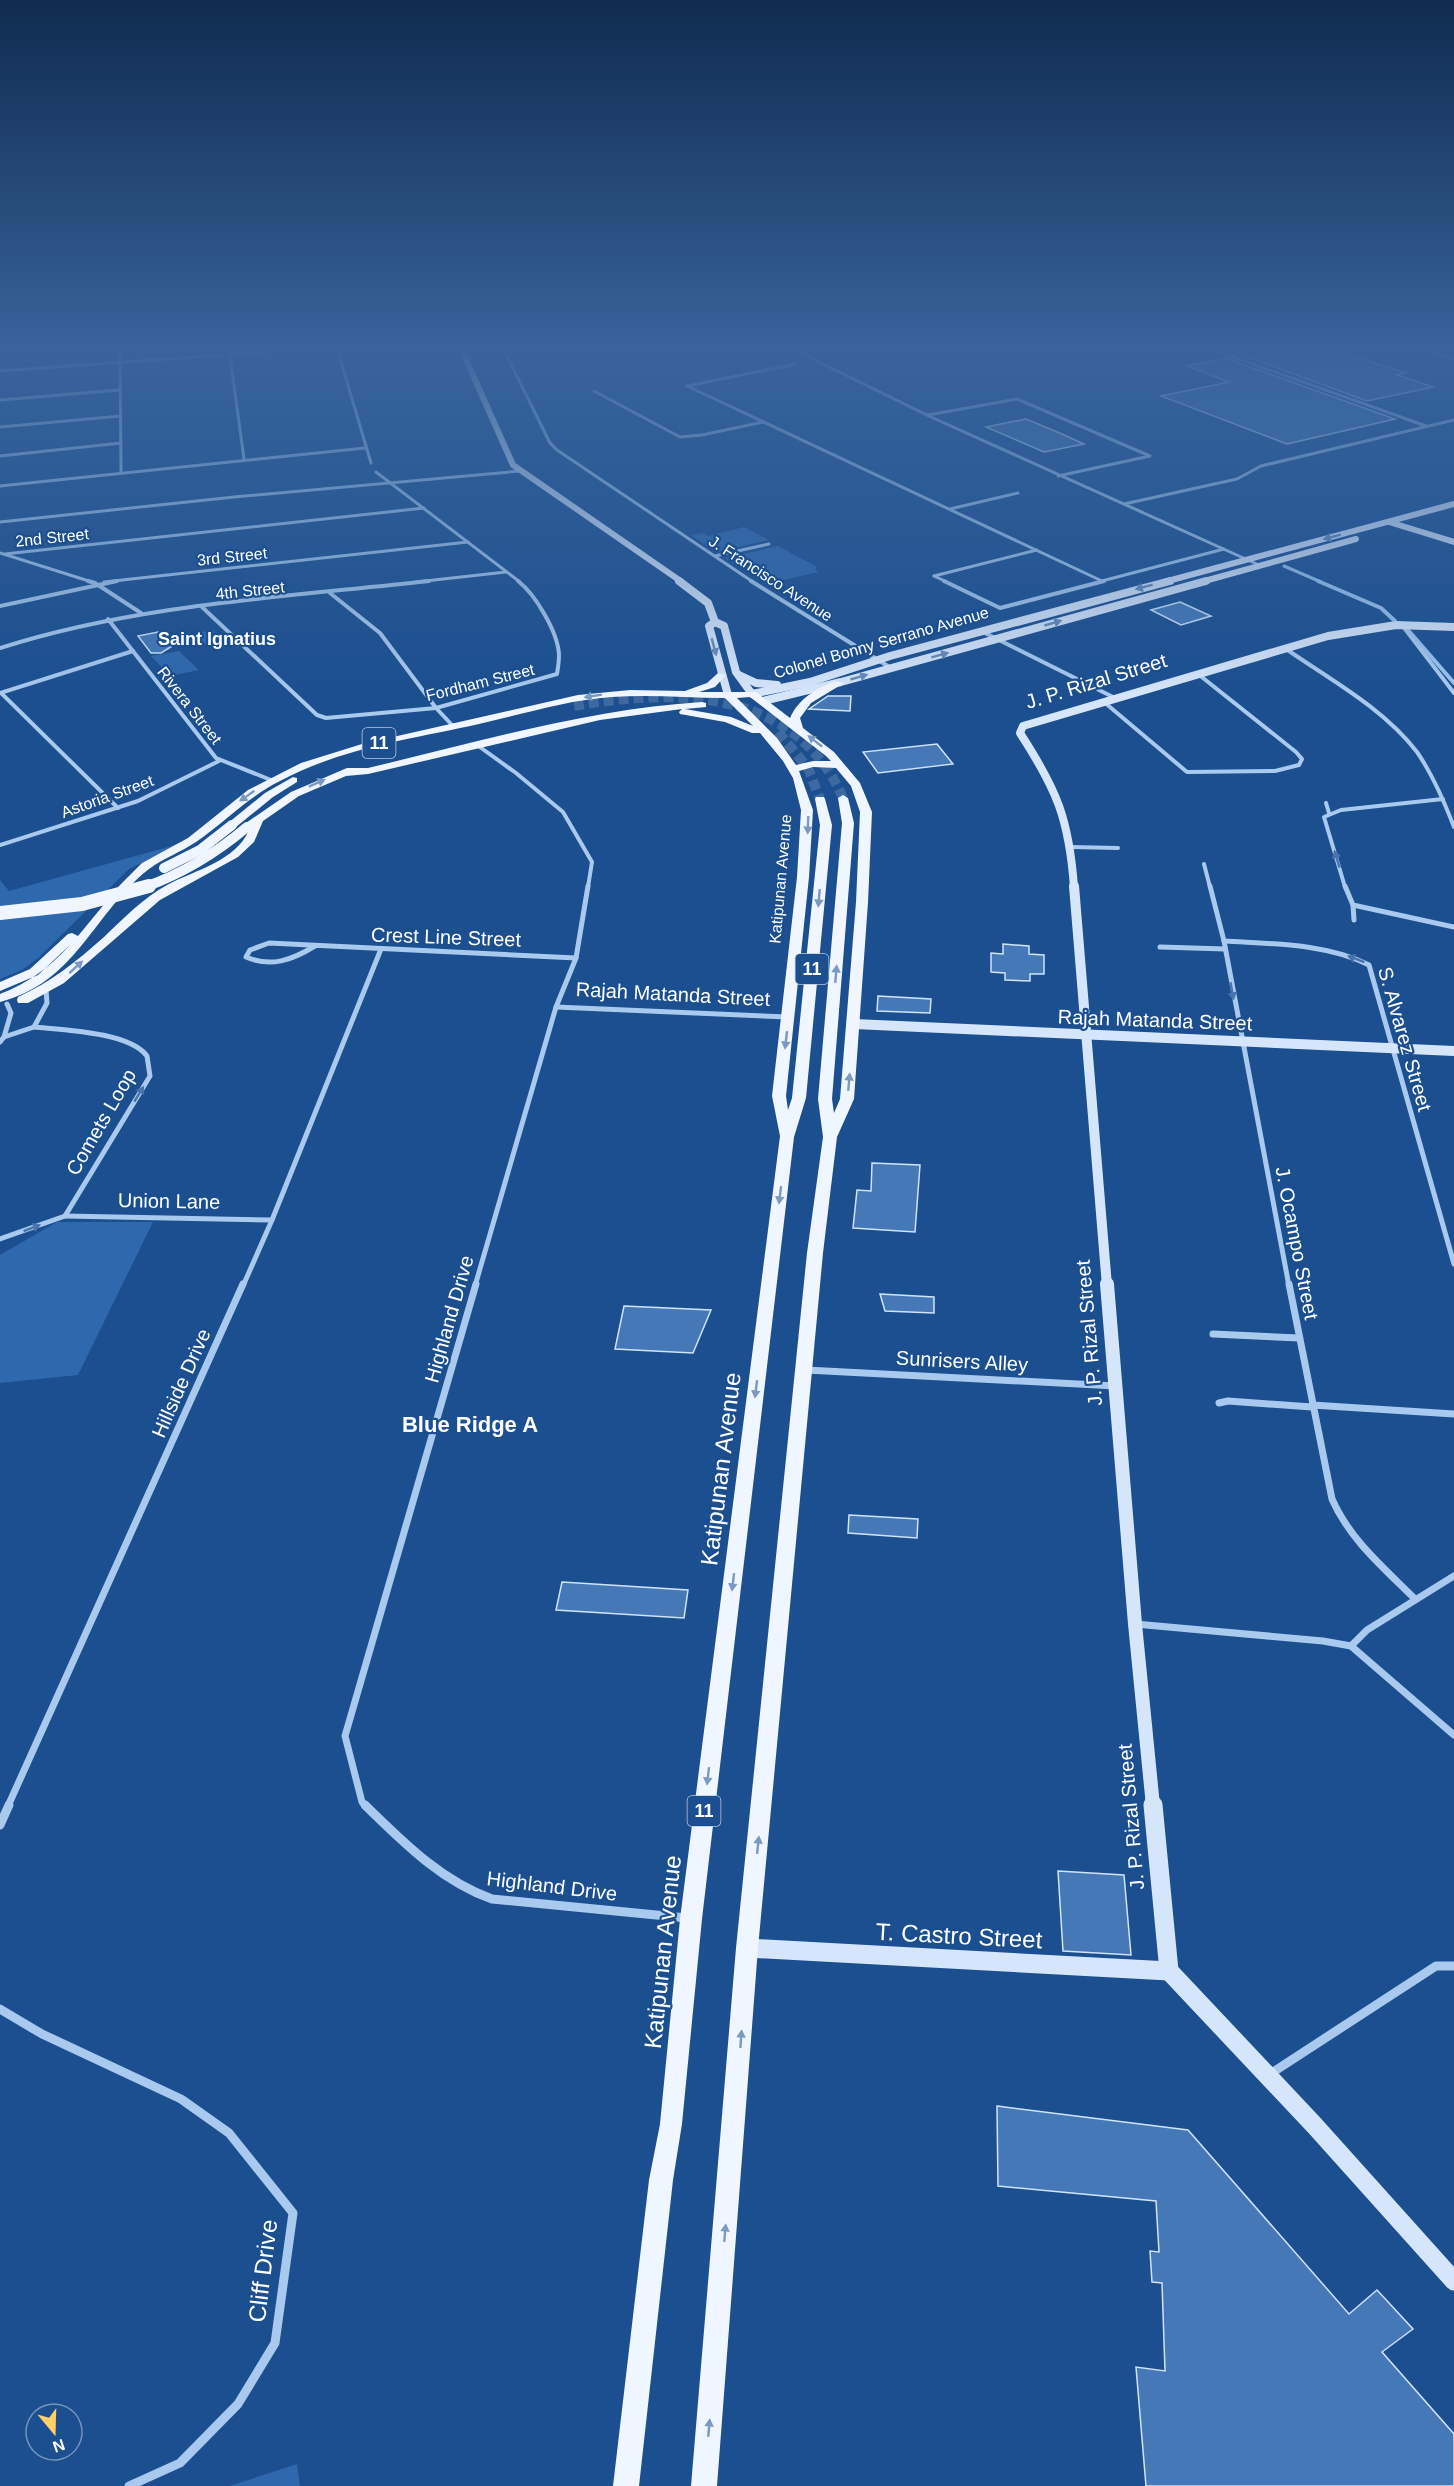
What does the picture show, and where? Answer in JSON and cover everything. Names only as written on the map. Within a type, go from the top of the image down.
[{"type":"main road","points":[[652,694],[703,688],[711,685],[721,675]]},
{"type":"main road","points":[[798,728],[795,718],[804,704],[816,694],[839,683]]},
{"type":"main road","name":"Colonel Bonny Serrano Avenue","points":[[2,1003],[48,976],[63,962],[107,904],[144,867],[192,840],[242,798],[271,780],[320,759],[578,698],[613,694],[652,694],[761,701]]},
{"type":"main road","name":"Colonel Bonny Serrano Avenue","points":[[342,773],[368,771],[613,715],[731,699],[752,694]]},
{"type":"main road","name":"11","points":[[752,694],[830,754],[859,791],[866,819],[848,1099],[830,1137]]},
{"type":"main road","name":"Katipunan Avenue","points":[[731,699],[773,740],[791,765],[805,801],[808,820],[779,1096],[787,1137]]},
{"type":"main road","name":"Colonel Bonny Serrano Avenue","points":[[0,903],[64,897],[138,878],[193,854],[276,790],[326,766],[372,753],[577,709],[378,761],[342,773],[295,794],[247,827],[211,856],[142,887],[83,903],[0,913]]},
{"type":"main road","points":[[613,715],[670,711],[704,714],[744,725],[773,740]]},
{"type":"main road","points":[[791,765],[816,760],[830,754]]},
{"type":"main road","points":[[791,765],[840,765]]},
{"type":"main road","name":"11","points":[[704,2486],[747,1948],[815,1253],[830,1137],[825,1099],[848,824],[843,798]]},
{"type":"main road","name":"Katipunan Avenue","points":[[626,2486],[661,2180],[671,2124],[691,1919],[787,1137],[800,1098],[826,825],[820,799]]},
{"type":"main road","name":"Colonel Bonny Serrano Avenue","points":[[2,1003],[46,990],[62,980],[127,920],[165,890],[232,856],[252,838],[258,819]]},
{"type":"main road","points":[[0,987],[34,972],[107,904]]},
{"type":"street","points":[[121,464],[121,472]]},
{"type":"street","points":[[0,486],[197,464]]},
{"type":"street","points":[[514,464],[519,470],[700,595],[708,603],[715,622],[724,626],[738,674],[744,686],[752,694]]},
{"type":"street","name":"J. Francisco Avenue","points":[[578,464],[715,556],[891,668]]},
{"type":"street","points":[[853,464],[1102,581]]},
{"type":"street","points":[[1033,464],[1259,565]]},
{"type":"street","points":[[1059,476],[1114,464]]},
{"type":"street","points":[[1123,504],[1237,479],[1269,464]]},
{"type":"street","points":[[0,522],[519,470]]},
{"type":"street","name":"Fordham Street","points":[[202,607],[317,715],[341,718],[436,708],[557,674],[559,653],[548,620],[526,587],[387,482],[376,471]]},
{"type":"street","points":[[949,509],[1018,493]]},
{"type":"street","name":"Colonel Bonny Serrano Avenue","points":[[752,694],[805,683],[878,659],[1454,504]]},
{"type":"street","name":"2nd Street","points":[[5,554],[424,508]]},
{"type":"street","name":"Colonel Bonny Serrano Avenue","points":[[761,701],[839,683],[1454,512]]},
{"type":"street","points":[[1389,522],[1454,542]]},
{"type":"street","name":"3rd Street","points":[[0,606],[95,583],[468,542]]},
{"type":"street","points":[[715,556],[769,544]]},
{"type":"street","points":[[1037,550],[934,576],[998,608],[1225,549]]},
{"type":"street","points":[[0,553],[95,583],[141,613]]},
{"type":"street","name":"4th Street","points":[[0,648],[52,631],[141,613],[506,572]]},
{"type":"street","points":[[330,593],[380,633],[436,708],[452,724]]},
{"type":"street","name":"Rivera Street","points":[[108,619],[219,761],[271,780]]},
{"type":"street","name":"Katipunan Avenue","points":[[715,622],[708,626],[721,675],[731,699]]},
{"type":"street","points":[[1402,625],[1454,693]]},
{"type":"street","name":"J. P. Rizal Street","points":[[1169,1971],[1136,1624],[1071,847],[1063,808],[1042,766],[1020,733],[1023,726],[1031,723],[1328,636],[1402,625],[1454,627]]},
{"type":"street","points":[[980,631],[1115,698]]},
{"type":"street","points":[[1286,649],[1380,717],[1407,741],[1428,770],[1454,827]]},
{"type":"street","points":[[118,808],[0,693],[132,651]]},
{"type":"street","points":[[738,674],[752,682],[764,684],[805,683]]},
{"type":"street","points":[[1104,702],[1186,772],[1275,771],[1299,765],[1302,759],[1296,752],[1198,674]]},
{"type":"street","name":"Highland Drive","points":[[477,745],[527,782],[562,812],[592,862],[576,958],[556,1007],[345,1736],[362,1802],[422,1860],[475,1893],[492,1899],[691,1919]]},
{"type":"street","name":"Astoria Street","points":[[0,845],[138,801],[219,761]]},
{"type":"street","points":[[1354,920],[1353,905],[1349,900],[1324,817],[1329,813],[1443,799]]},
{"type":"street","points":[[1326,803],[1329,813]]},
{"type":"street","points":[[1071,847],[1118,848]]},
{"type":"street","name":"J. Ocampo Street","points":[[1204,864],[1224,941],[1312,1406],[1332,1499],[1354,1539],[1415,1599]]},
{"type":"street","points":[[1353,905],[1454,927]]},
{"type":"street","name":"S. Alvarez Street","points":[[1224,941],[1284,946],[1362,960],[1369,965],[1454,1264]]},
{"type":"street","name":"Crest Line Street","points":[[315,946],[296,958],[275,963],[258,963],[246,957],[250,950],[263,944],[315,946],[576,958]]},
{"type":"street","points":[[1160,947],[1225,950]]},
{"type":"street","name":"Hillside Drive","points":[[0,1825],[272,1220],[381,949]]},
{"type":"street","points":[[2,1040],[34,1027],[47,1003],[46,990]]},
{"type":"street","points":[[2,1003],[11,1013],[2,1040]]},
{"type":"street","name":"Rajah Matanda Street","points":[[556,1007],[789,1017]]},
{"type":"street","name":"Rajah Matanda Street","points":[[854,1024],[1454,1052]]},
{"type":"street","name":"Comets Loop","points":[[34,1027],[106,1037],[134,1044],[145,1052],[151,1063],[150,1076],[65,1216]]},
{"type":"street","points":[[0,1239],[65,1216]]},
{"type":"street","name":"Union Lane","points":[[65,1216],[272,1220]]},
{"type":"street","points":[[1213,1334],[1299,1338]]},
{"type":"street","name":"Sunrisers Alley","points":[[805,1370],[1117,1386]]},
{"type":"street","points":[[1219,1403],[1227,1401],[1454,1414]]},
{"type":"street","points":[[1351,1646],[1367,1630],[1454,1576]]},
{"type":"street","points":[[1136,1624],[1323,1641],[1351,1646],[1454,1735]]},
{"type":"street","name":"T. Castro Street","points":[[747,1948],[1169,1971]]},
{"type":"street","points":[[1268,2076],[1436,1966],[1454,1966]]},
{"type":"street","points":[[1169,1971],[1268,2076],[1454,2281]]},
{"type":"street","name":"Cliff Drive","points":[[0,2009],[42,2034],[181,2099],[229,2133],[293,2213],[275,2343],[238,2404],[180,2463],[129,2486]]},
{"type":"shaded area","points":[[744,527],[769,540],[716,552],[691,535],[703,533],[708,536]]},
{"type":"shaded area","points":[[778,546],[817,567],[815,570],[819,572],[766,584],[725,558]]},
{"type":"shaded area","points":[[213,630],[222,641],[187,647],[179,636]]},
{"type":"shaded area","points":[[179,651],[199,670],[170,676],[151,656]]},
{"type":"shaded area","points":[[179,844],[129,869],[38,958],[22,970],[0,979],[0,880],[9,891]]},
{"type":"shaded area","points":[[57,1222],[153,1222],[78,1375],[0,1383],[0,1255]]},
{"type":"shaded area","points":[[297,2464],[300,2486],[230,2486]]},
{"type":"building","points":[[1180,602],[1211,616],[1181,625],[1151,610]]},
{"type":"building","points":[[163,631],[174,645],[161,653],[151,653],[138,636]]},
{"type":"building","points":[[828,696],[851,696],[850,711],[809,709]]},
{"type":"building","points":[[937,744],[953,764],[878,773],[863,752]]},
{"type":"building","points":[[1003,944],[1029,946],[1029,954],[1044,955],[1044,974],[1030,974],[1030,981],[1005,980],[1005,973],[991,972],[991,953],[1003,954]]},
{"type":"building","points":[[878,996],[931,999],[930,1013],[877,1011]]},
{"type":"building","points":[[872,1163],[920,1165],[915,1232],[853,1228],[857,1190],[871,1191]]},
{"type":"building","points":[[880,1294],[934,1297],[934,1313],[885,1311]]},
{"type":"building","points":[[624,1306],[711,1310],[693,1353],[615,1349]]},
{"type":"building","points":[[849,1515],[918,1519],[917,1538],[848,1533]]},
{"type":"building","points":[[562,1582],[688,1590],[684,1618],[556,1610]]},
{"type":"building","points":[[1058,1871],[1124,1875],[1131,1955],[1063,1951]]},
{"type":"building","points":[[997,2106],[1188,2130],[1349,2314],[1377,2290],[1413,2329],[1382,2352],[1454,2434],[1454,2486],[1146,2486],[1136,2367],[1165,2371],[1162,2283],[1152,2282],[1150,2251],[1159,2252],[1156,2201],[998,2186]]},
{"type":"waterway","points":[[1284,566],[1321,582]]},
{"type":"waterway","points":[[1318,581],[1381,608],[1395,621]]},
{"type":"waterway","points":[[1408,630],[1454,683]]},
{"type":"tunnel","points":[[574,706],[652,697],[691,698],[729,704],[764,716],[795,735],[822,762],[843,798]]},
{"type":"tunnel","points":[[778,732],[808,768],[820,799]]},
{"type":"district","name":"Saint Ignatius","points":[[217,639]]},
{"type":"district","name":"Blue Ridge A","points":[[470,1424]]}]
